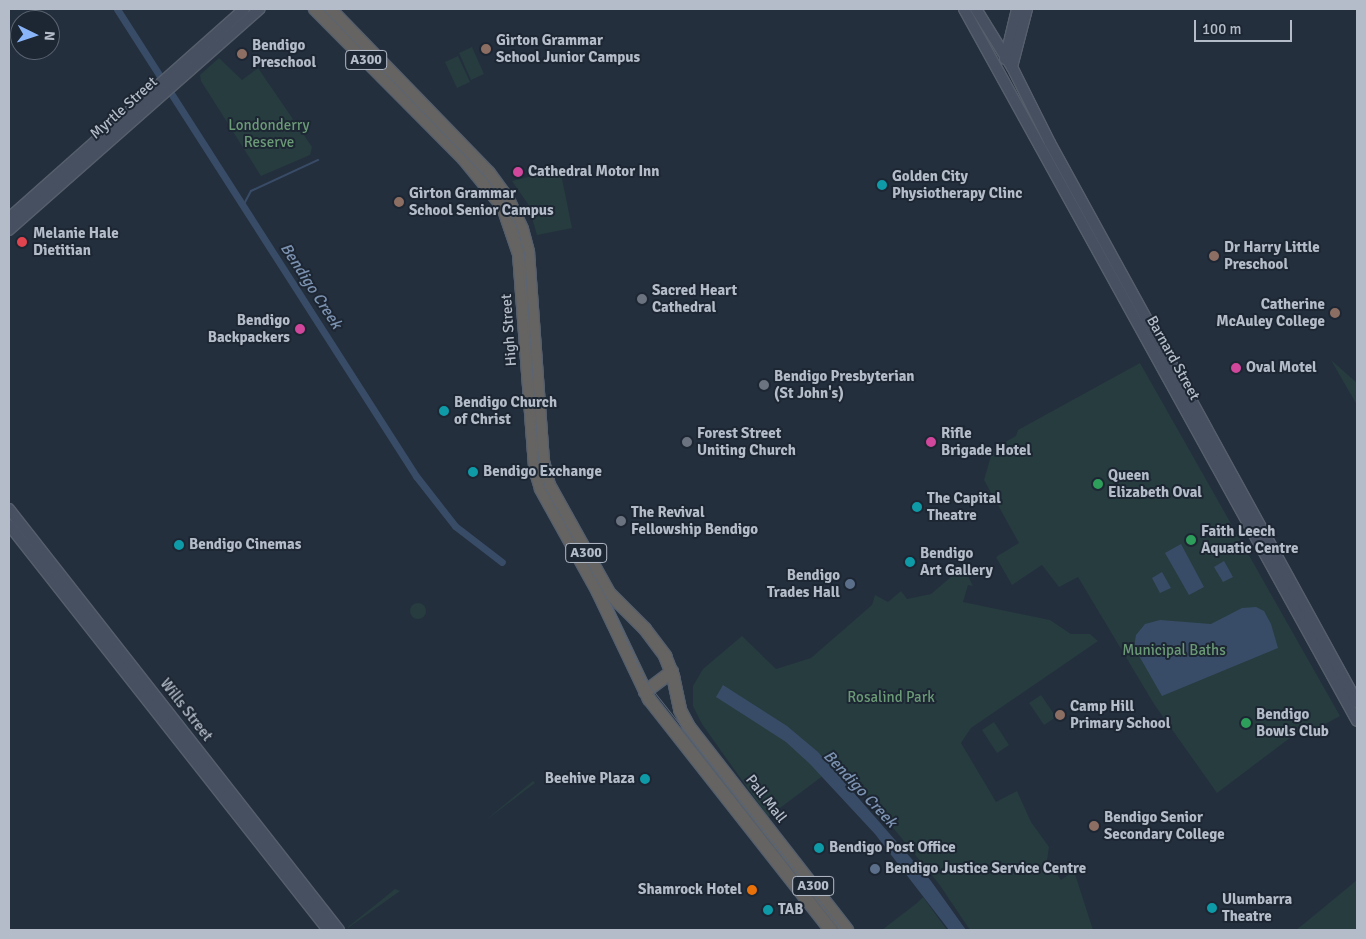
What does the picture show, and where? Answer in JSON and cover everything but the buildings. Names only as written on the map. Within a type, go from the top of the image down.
[{"type":"highway","name":"High Street","points":[[315,9],[431,121],[494,186],[524,253],[536,417],[545,474],[562,519],[594,576],[647,695]]},
{"type":"highway","name":"High Street","points":[[330,9],[431,121]]},
{"type":"highway","name":"High Street","points":[[594,576],[655,641],[673,676]]},
{"type":"highway","points":[[647,695],[673,676]]},
{"type":"highway","name":"Pall Mall","points":[[673,676],[680,710],[688,727],[847,930]]},
{"type":"highway","name":"Pall Mall","points":[[647,695],[831,930]]},
{"type":"highway","points":[[768,828],[762,842],[778,841]]},
{"type":"main road","name":"Myrtle Street","points":[[176,77],[244,9]]},
{"type":"main road","name":"Myrtle Street","points":[[9,218],[260,9]]},
{"type":"main road","name":"Barnard Street","points":[[964,9],[1357,721]]},
{"type":"main road","name":"Barnard Street","points":[[976,9],[1012,67],[1050,143],[1356,699],[1351,701],[1357,712]]},
{"type":"main road","points":[[1008,89],[1005,56],[1017,9]]},
{"type":"main road","points":[[1012,67],[1026,9]]},
{"type":"main road","points":[[988,29],[1000,34],[1012,28]]},
{"type":"main road","name":"Myrtle Street","points":[[9,230],[160,91]]},
{"type":"main road","points":[[1244,497],[1242,504],[1260,537],[1266,556]]},
{"type":"main road","name":"Wills Street","points":[[9,509],[39,556],[230,800],[328,930]]},
{"type":"main road","name":"Wills Street","points":[[9,525],[39,556]]},
{"type":"main road","points":[[1280,561],[1305,616],[1303,624]]},
{"type":"main road","name":"Wills Street","points":[[230,800],[339,930]]},
{"type":"green space","points":[[472,47],[484,74],[471,80],[459,53]]},
{"type":"green space","points":[[458,56],[470,82],[457,88],[445,62]]},
{"type":"green space","name":"Londonderry Reserve","points":[[219,58],[242,80],[258,68],[312,147],[310,155],[261,176],[201,81],[200,75]]},
{"type":"green space","points":[[560,169],[572,228],[537,235],[528,204],[512,181]]},
{"type":"green space","points":[[1331,360],[1357,383],[1357,405]]},
{"type":"green space","points":[[1140,363],[1340,716],[1305,735],[1299,731],[1217,793],[1154,704],[1078,577],[1059,587],[1042,565],[1012,585],[996,557],[1019,543],[984,480],[993,449],[1016,436],[1018,430]]},
{"type":"green space","name":"Rosalind Park","points":[[965,565],[972,573],[968,576],[973,586],[968,585],[963,602],[1050,620],[1071,634],[1090,634],[1098,641],[971,728],[961,743],[996,802],[1017,791],[1031,822],[1049,847],[1047,860],[1061,880],[1074,871],[1093,930],[970,930],[939,884],[840,763],[768,817],[702,724],[693,706],[693,686],[703,669],[742,636],[776,669],[811,658],[872,605],[875,595],[888,602],[901,591],[907,599],[931,594]]},
{"type":"green space","points":[[418,603],[426,611],[418,619],[410,611]]},
{"type":"green space","points":[[1041,695],[1056,717],[1044,725],[1029,703]]},
{"type":"green space","points":[[994,722],[1009,745],[997,753],[982,730]]},
{"type":"green space","points":[[533,781],[535,783],[486,820]]},
{"type":"green space","points":[[1357,880],[1357,930],[1296,930],[1305,923]]},
{"type":"green space","points":[[395,889],[400,891],[348,928],[348,927]]},
{"type":"green space","points":[[923,897],[947,930],[882,930],[917,903]]},
{"type":"water","points":[[1181,544],[1204,587],[1189,595],[1165,553]]},
{"type":"water","points":[[1224,561],[1233,577],[1223,582],[1214,567]]},
{"type":"water","points":[[1162,572],[1171,588],[1160,593],[1152,578]]},
{"type":"water","name":"Municipal Baths","points":[[1256,607],[1264,611],[1271,624],[1278,648],[1162,696],[1134,647],[1136,635],[1145,624],[1160,620],[1211,624],[1242,608]]},
{"type":"water","points":[[723,685],[787,726],[818,752],[931,881],[966,930],[949,930],[875,834],[810,764],[786,742],[716,697]]},
{"type":"waterway","name":"Bendigo Creek","points":[[117,9],[416,476],[455,526],[502,562]]},
{"type":"waterway","points":[[244,204],[251,191],[318,160]]},
{"type":"tram line","points":[[323,9],[483,174],[505,202],[517,228],[524,253],[538,460],[545,488],[611,606],[644,679],[842,930]]},
{"type":"place","name":"Girton Grammar School Junior Campus","points":[[486,49]]},
{"type":"place","name":"Bendigo Preschool","points":[[242,54]]},
{"type":"place","name":"Cathedral Motor Inn","points":[[518,172]]},
{"type":"place","name":"Golden City Physiotherapy Clinc","points":[[882,185]]},
{"type":"place","name":"Girton Grammar School Senior Campus","points":[[399,202]]},
{"type":"place","name":"Melanie Hale Dietitian","points":[[22,242]]},
{"type":"place","name":"Dr Harry Little Preschool","points":[[1214,256]]},
{"type":"place","name":"Sacred Heart Cathedral","points":[[642,299]]},
{"type":"place","name":"Catherine McAuley College","points":[[1335,313]]},
{"type":"place","name":"Bendigo Backpackers","points":[[300,329]]},
{"type":"place","name":"Oval Motel","points":[[1236,368]]},
{"type":"place","name":"Bendigo Presbyterian (St John's)","points":[[764,385]]},
{"type":"place","name":"Bendigo Church of Christ","points":[[444,411]]},
{"type":"place","name":"Forest Street Uniting Church","points":[[687,442]]},
{"type":"place","name":"Rifle Brigade Hotel","points":[[931,442]]},
{"type":"place","name":"Bendigo Exchange","points":[[473,472]]},
{"type":"place","name":"Queen Elizabeth Oval","points":[[1098,484]]},
{"type":"place","name":"The Capital Theatre","points":[[917,507]]},
{"type":"place","name":"The Revival Fellowship Bendigo","points":[[621,521]]},
{"type":"place","name":"Faith Leech Aquatic Centre","points":[[1191,540]]},
{"type":"place","name":"Bendigo Cinemas","points":[[179,545]]},
{"type":"place","name":"Bendigo Art Gallery","points":[[910,562]]},
{"type":"place","name":"Bendigo Trades Hall","points":[[850,584]]},
{"type":"place","name":"Camp Hill Primary School","points":[[1060,715]]},
{"type":"place","name":"Bendigo Bowls Club","points":[[1246,723]]},
{"type":"place","name":"Beehive Plaza","points":[[645,779]]},
{"type":"place","name":"Bendigo Senior Secondary College","points":[[1094,826]]},
{"type":"place","name":"Bendigo Post Office","points":[[819,848]]},
{"type":"place","name":"Bendigo Justice Service Centre","points":[[875,869]]},
{"type":"place","name":"Shamrock Hotel","points":[[752,890]]},
{"type":"place","name":"Ulumbarra Theatre","points":[[1212,908]]},
{"type":"place","name":"TAB","points":[[768,910]]}]
